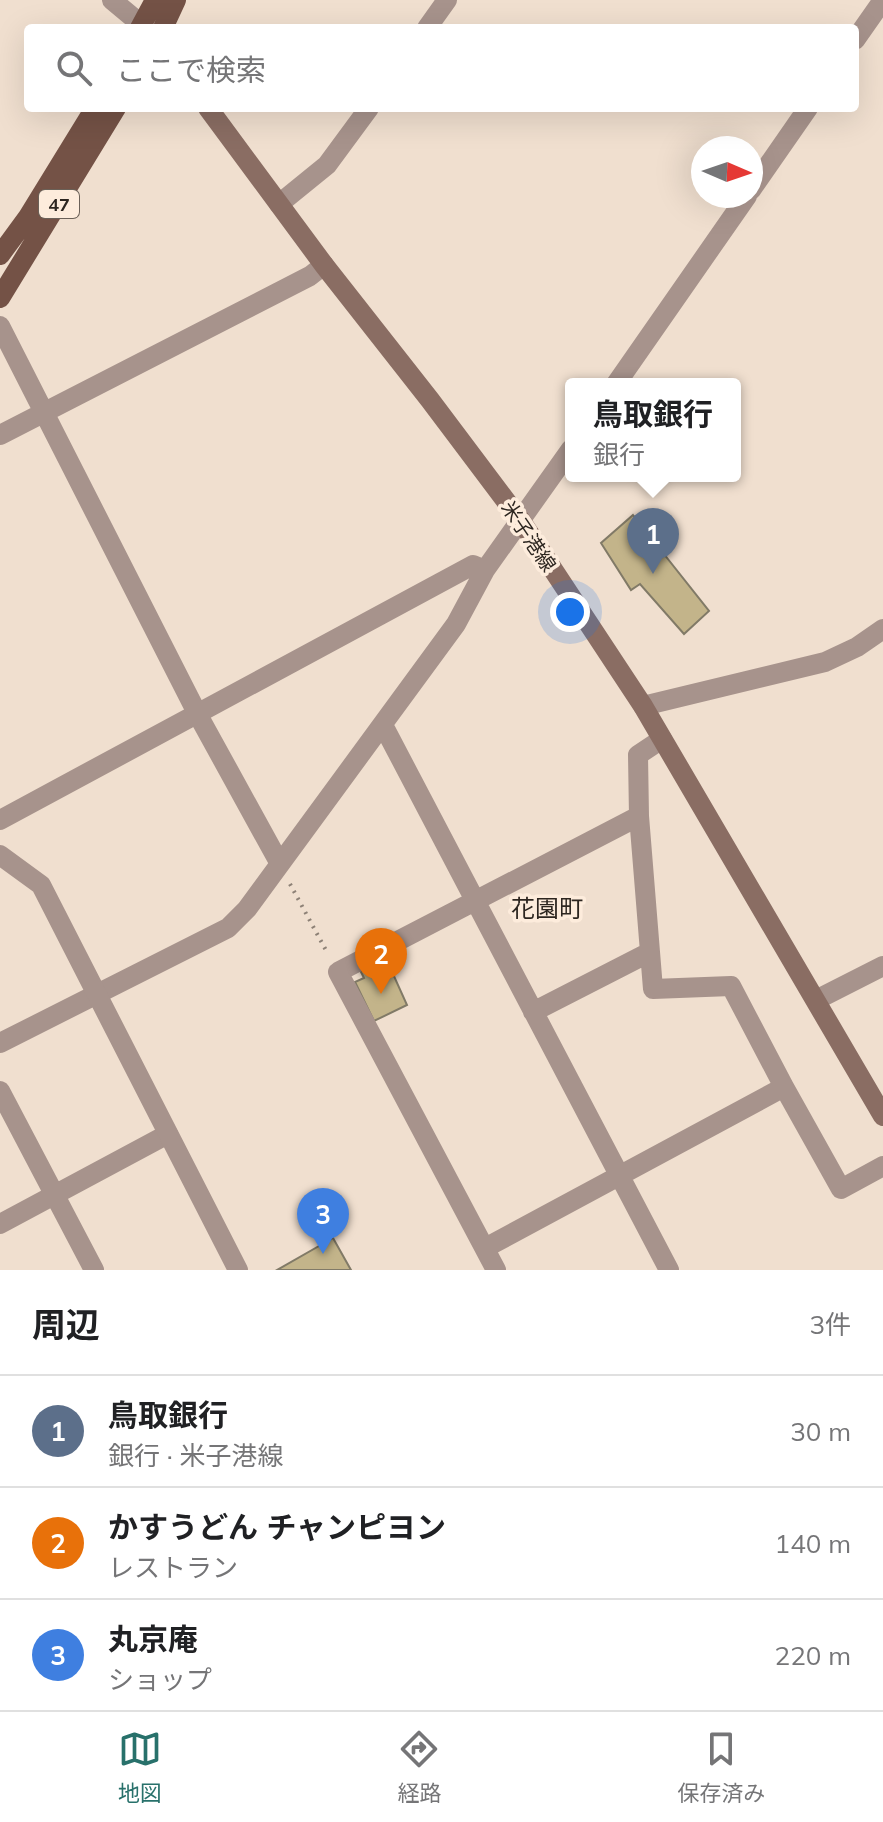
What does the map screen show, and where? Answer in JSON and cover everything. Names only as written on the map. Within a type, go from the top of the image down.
[{"type":"main road","points":[[143,24],[155,0]]},
{"type":"main road","points":[[165,24],[176,0]]},
{"type":"main road","name":"47","points":[[0,255],[28,217],[93,112]]},
{"type":"main road","name":"47","points":[[0,298],[114,112]]},
{"type":"main road","name":"米子港線","points":[[211,112],[521,521],[643,706],[883,1116]]},
{"type":"street","points":[[112,0],[139,24]]},
{"type":"street","points":[[430,24],[447,0]]},
{"type":"street","points":[[859,34],[883,0]]},
{"type":"street","points":[[279,204],[327,165],[366,112]]},
{"type":"street","points":[[763,173],[805,112]]},
{"type":"street","points":[[620,378],[739,208]]},
{"type":"street","points":[[0,435],[310,276],[324,265]]},
{"type":"street","points":[[0,326],[198,715],[280,864]]},
{"type":"street","points":[[0,1043],[228,928],[261,893],[456,624],[485,570],[565,458]]},
{"type":"street","points":[[0,820],[473,565],[485,570]]},
{"type":"street","points":[[643,706],[825,662],[857,647],[883,629]]},
{"type":"street","points":[[383,725],[669,1270]]},
{"type":"street","points":[[662,739],[638,755],[639,816],[653,989],[731,986],[841,1189],[883,1166]]},
{"type":"street","points":[[496,1270],[338,972],[639,816]]},
{"type":"street","points":[[0,855],[41,885],[238,1270]]},
{"type":"street","points":[[533,1012],[650,952]]},
{"type":"street","points":[[816,1000],[883,966]]},
{"type":"street","points":[[485,1248],[784,1087]]},
{"type":"street","points":[[0,1091],[94,1270]]},
{"type":"street","points":[[0,1224],[168,1134]]},
{"type":"path","points":[[280,864],[338,972]]},
{"type":"building","points":[[633,515],[709,611],[684,634],[640,584],[631,590],[601,543]]},
{"type":"building","points":[[374,962],[379,969],[389,965],[407,1005],[374,1021],[355,982],[364,978],[359,968]]},
{"type":"building","points":[[333,1238],[351,1270],[277,1270]]},
{"type":"place","name":"鳥取銀行","points":[[653,574]]},
{"type":"place","name":"かすうどん チャンピヨン","points":[[381,994]]},
{"type":"place","name":"丸京庵","points":[[323,1254]]},
{"type":"district","name":"花園町","points":[[547,908]]}]
